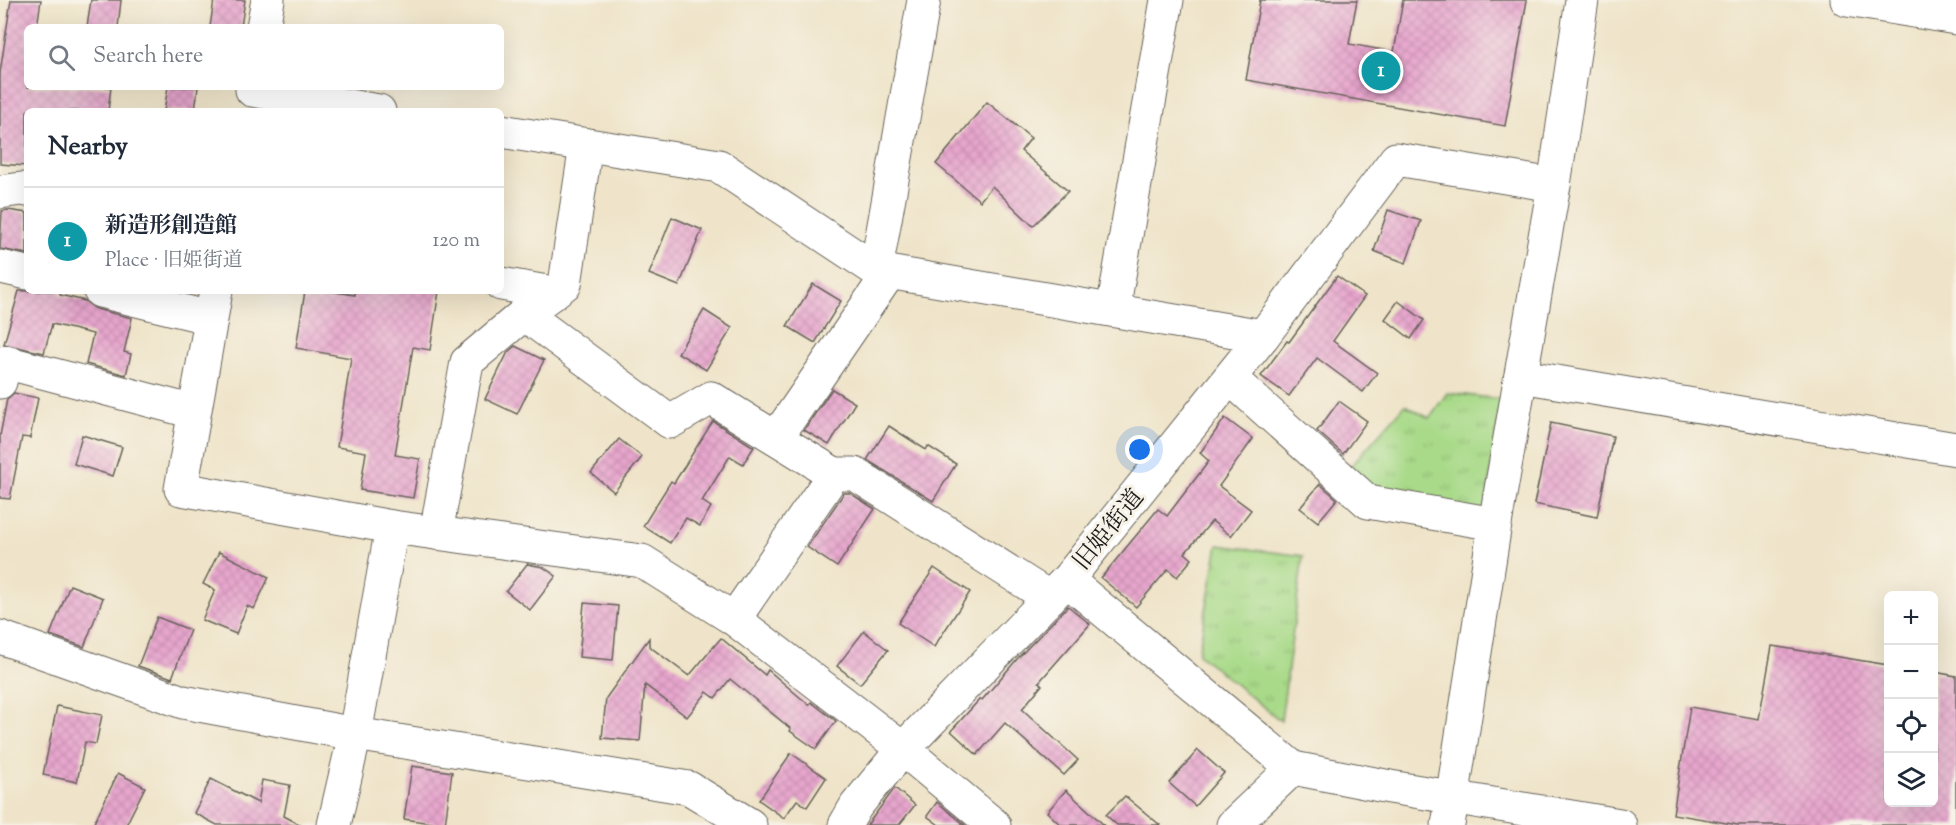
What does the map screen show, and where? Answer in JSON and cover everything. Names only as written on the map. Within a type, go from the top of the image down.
[{"type":"street","points":[[264,24],[268,0]]},
{"type":"street","points":[[777,438],[883,271],[924,0]]},
{"type":"street","points":[[1113,310],[1167,0]]},
{"type":"street","points":[[1450,811],[1495,524],[1554,185],[1582,0]]},
{"type":"street","points":[[1847,0],[1956,18]]},
{"type":"street","points":[[251,96],[353,108]]},
{"type":"street","points":[[504,131],[719,166],[883,271],[1263,336]]},
{"type":"street","points":[[436,533],[466,362],[524,314],[565,284],[586,145]]},
{"type":"street","name":"旧姫街道","points":[[845,825],[856,806],[903,749],[1059,589],[1263,336],[1396,159],[1554,185]]},
{"type":"street","points":[[0,192],[24,190]]},
{"type":"street","points":[[1,267],[24,272]]},
{"type":"street","points":[[504,285],[553,293]]},
{"type":"street","points":[[126,294],[214,304],[181,489],[392,527],[642,561],[734,619],[903,749],[994,825]]},
{"type":"street","points":[[524,314],[670,422],[711,398],[834,474],[855,474],[1059,589],[1293,768],[1390,787],[1450,811],[1620,825]]},
{"type":"street","points":[[0,382],[5,362],[194,412]]},
{"type":"street","points":[[1521,376],[1956,449]]},
{"type":"street","points":[[1230,378],[1368,502],[1495,524]]},
{"type":"street","points":[[734,619],[834,474]]},
{"type":"street","points":[[334,825],[355,734],[392,527]]},
{"type":"street","points":[[0,637],[183,702],[355,734],[689,788],[750,825]]},
{"type":"street","points":[[1233,825],[1293,768]]},
{"type":"green space","points":[[1447,393],[1501,399],[1484,522],[1341,477],[1405,405],[1429,418]]},
{"type":"green space","points":[[1218,545],[1303,556],[1281,721],[1198,654]]},
{"type":"building","points":[[11,0],[41,0],[37,24],[24,24],[24,90],[111,90],[108,108],[24,108],[24,166],[0,164],[0,73]]},
{"type":"building","points":[[91,0],[121,0],[118,24],[87,24]]},
{"type":"building","points":[[214,0],[245,0],[241,24],[210,24]]},
{"type":"building","points":[[1260,0],[1357,0],[1349,44],[1394,52],[1403,0],[1527,0],[1505,126],[1246,80]]},
{"type":"building","points":[[168,90],[198,90],[195,108],[164,108]]},
{"type":"building","points":[[987,102],[1031,138],[1021,151],[1068,191],[1033,226],[992,186],[980,201],[936,164]]},
{"type":"building","points":[[1388,210],[1421,221],[1406,263],[1374,251]]},
{"type":"building","points":[[2,211],[24,213],[24,253],[0,249]]},
{"type":"building","points":[[672,217],[702,230],[679,286],[649,274]]},
{"type":"building","points":[[1337,276],[1365,296],[1333,341],[1377,373],[1363,392],[1317,358],[1289,396],[1261,376]]},
{"type":"building","points":[[813,284],[841,301],[815,343],[787,326]]},
{"type":"building","points":[[19,291],[24,291],[24,294],[60,294],[85,301],[96,309],[132,318],[124,352],[131,354],[126,375],[86,364],[93,334],[52,324],[44,353],[4,344]]},
{"type":"building","points":[[305,294],[439,294],[430,350],[413,347],[395,455],[420,459],[413,498],[360,490],[366,452],[337,447],[351,358],[296,348]]},
{"type":"building","points":[[1398,301],[1424,320],[1411,339],[1385,319]]},
{"type":"building","points":[[704,310],[732,328],[706,370],[678,353]]},
{"type":"building","points":[[515,346],[544,360],[517,414],[485,399],[508,352]]},
{"type":"building","points":[[832,389],[855,403],[829,445],[804,430]]},
{"type":"building","points":[[14,393],[38,398],[30,438],[22,437],[10,499],[0,498],[0,436],[7,399]]},
{"type":"building","points":[[1339,401],[1367,421],[1343,454],[1317,431]]},
{"type":"building","points":[[1225,418],[1253,439],[1219,486],[1251,510],[1231,536],[1212,521],[1185,553],[1192,559],[1177,577],[1168,569],[1136,607],[1101,578],[1158,509],[1167,516],[1209,461],[1200,453]]},
{"type":"building","points":[[713,421],[754,447],[743,464],[730,456],[702,501],[711,507],[700,526],[686,518],[670,543],[643,526],[671,481],[674,483]]},
{"type":"building","points":[[1551,423],[1613,436],[1597,517],[1534,504]]},
{"type":"building","points":[[889,426],[926,450],[928,446],[956,464],[933,501],[867,460]]},
{"type":"building","points":[[82,435],[122,447],[113,476],[74,464]]},
{"type":"building","points":[[619,439],[642,457],[614,492],[591,473]]},
{"type":"building","points":[[1320,484],[1337,499],[1318,522],[1300,508]]},
{"type":"building","points":[[844,493],[850,493],[875,509],[837,567],[807,547]]},
{"type":"building","points":[[219,552],[269,577],[254,609],[247,606],[236,634],[202,620],[215,590],[203,584]]},
{"type":"building","points":[[527,564],[543,567],[556,576],[530,610],[506,591]]},
{"type":"building","points":[[934,568],[970,592],[934,647],[898,623]]},
{"type":"building","points":[[70,585],[103,598],[84,647],[50,635]]},
{"type":"building","points":[[584,603],[618,606],[613,660],[579,657]]},
{"type":"building","points":[[1068,606],[1090,624],[1039,682],[1042,685],[1022,709],[1078,760],[1064,775],[1005,723],[977,755],[951,731]]},
{"type":"building","points":[[157,617],[190,630],[172,678],[138,666]]},
{"type":"building","points":[[864,631],[888,650],[860,684],[837,666]]},
{"type":"building","points":[[649,638],[649,646],[689,676],[721,638],[765,675],[768,670],[809,705],[811,702],[836,721],[816,749],[790,731],[791,729],[730,679],[715,698],[707,692],[687,717],[645,685],[640,741],[602,738],[606,698]]},
{"type":"building","points":[[1772,646],[1884,664],[1884,807],[1938,807],[1938,673],[1956,676],[1956,825],[1738,825],[1673,814],[1690,707],[1759,719]]},
{"type":"building","points":[[57,706],[102,715],[96,744],[85,742],[77,782],[43,775]]},
{"type":"building","points":[[1198,750],[1224,773],[1195,806],[1169,783]]},
{"type":"building","points":[[791,753],[826,778],[807,807],[797,800],[784,818],[759,800]]},
{"type":"building","points":[[412,766],[452,772],[445,825],[404,819]]},
{"type":"building","points":[[118,773],[145,787],[126,825],[93,825]]},
{"type":"building","points":[[211,779],[258,803],[262,780],[290,785],[284,816],[301,825],[217,825],[194,813]]},
{"type":"building","points":[[895,788],[915,805],[899,825],[867,825]]},
{"type":"building","points":[[1066,790],[1104,825],[1061,825],[1047,812]]},
{"type":"building","points":[[1125,796],[1160,825],[1117,825],[1106,815]]},
{"type":"building","points":[[937,802],[965,825],[939,825],[927,816]]},
{"type":"place","name":"新造形創造館","points":[[1381,71]]}]
